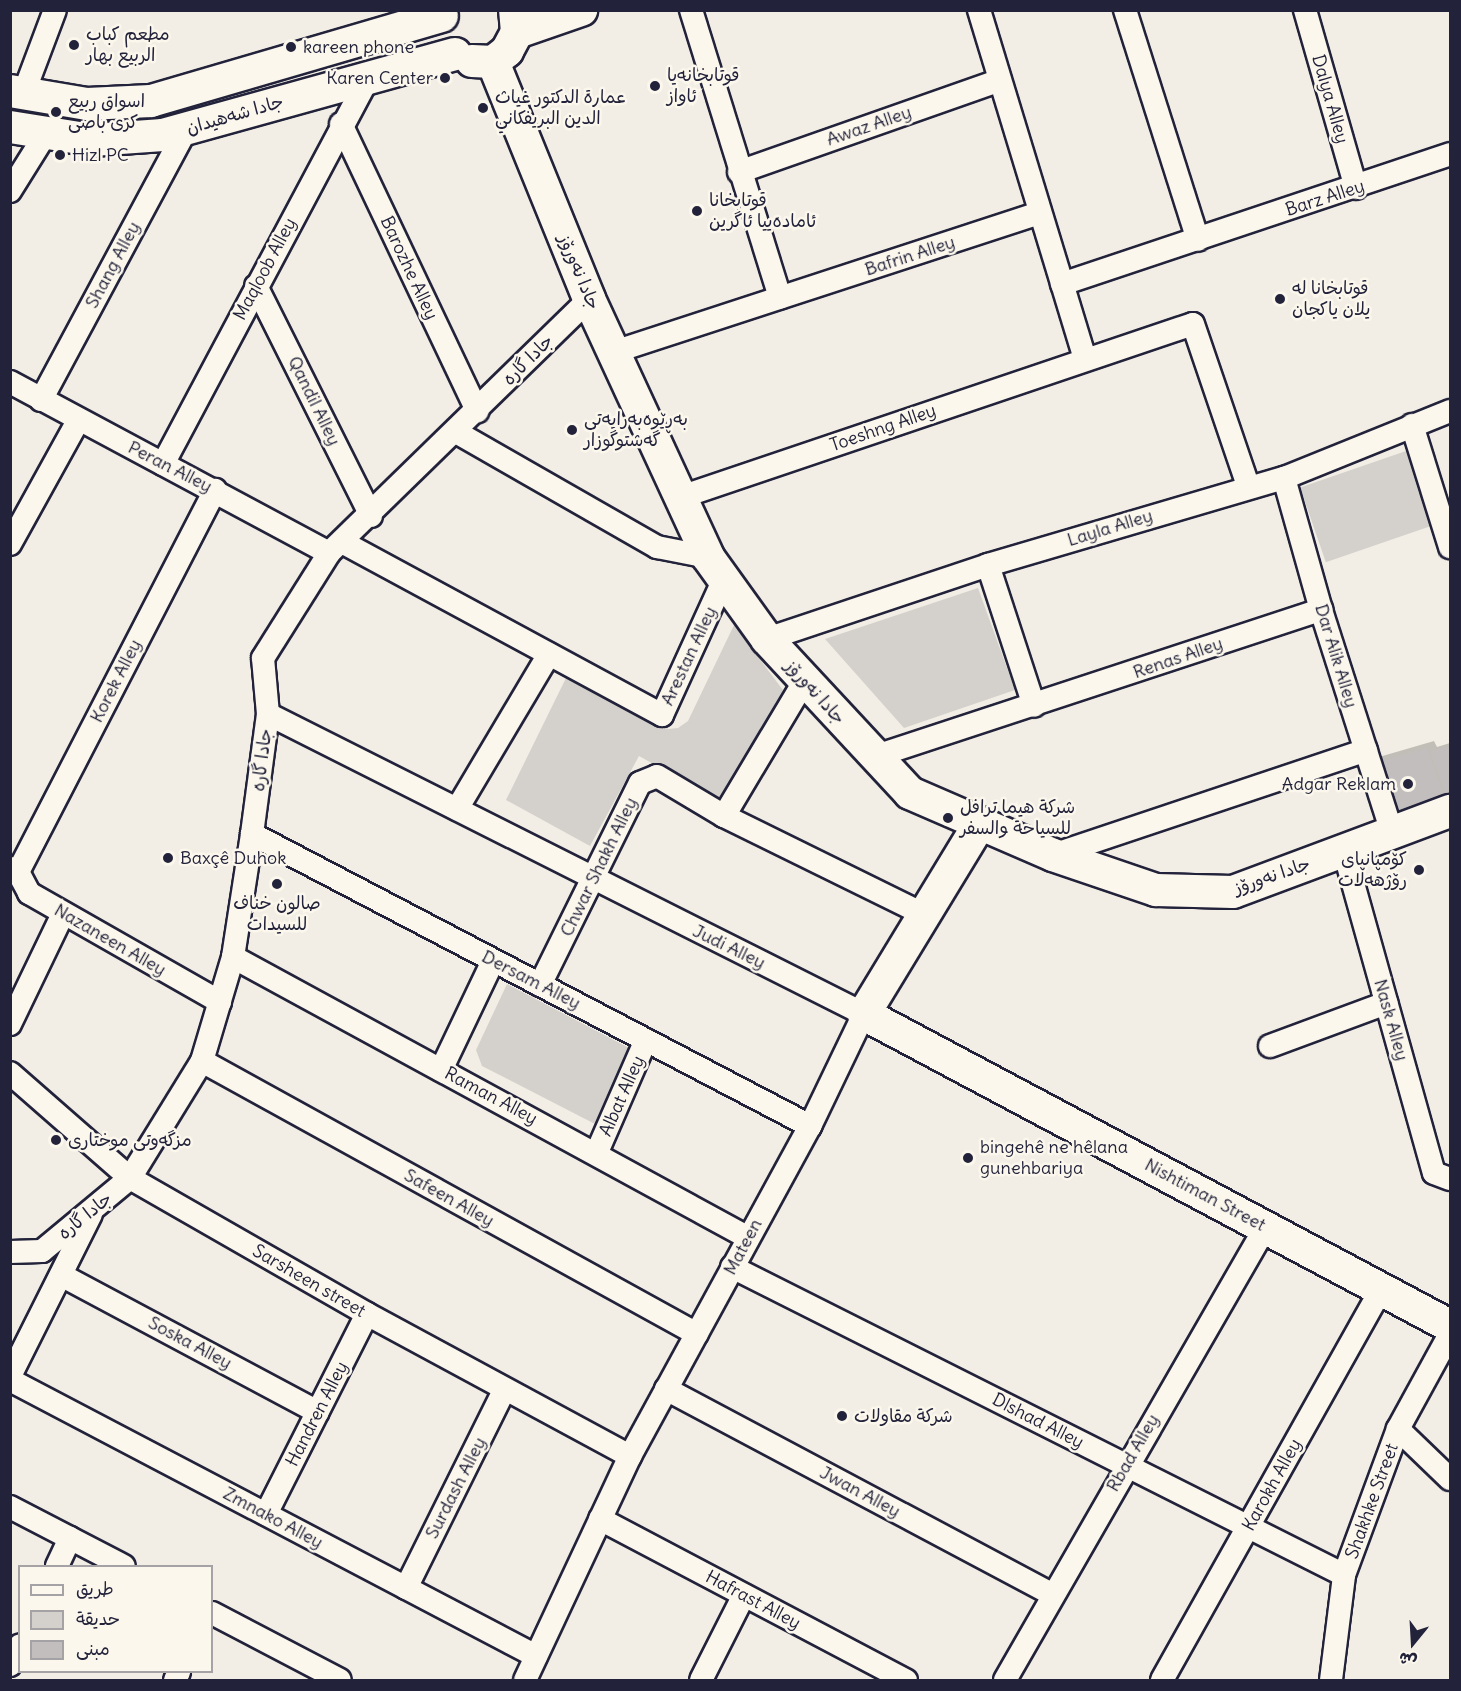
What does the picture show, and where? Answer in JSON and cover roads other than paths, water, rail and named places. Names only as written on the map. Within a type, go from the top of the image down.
[{"type":"street","points":[[17,93],[55,10]]},
{"type":"street","points":[[443,13],[443,37],[455,54],[476,62],[493,62],[507,51],[516,21],[581,10]]},
{"type":"street","points":[[691,10],[739,172],[780,298]]},
{"type":"street","points":[[979,10],[998,81],[1084,358]]},
{"type":"street","points":[[1125,10],[1198,240]]},
{"type":"street","name":"Dalya Alley","points":[[1305,10],[1356,188]]},
{"type":"street","name":"جادا شەهیدان","points":[[17,93],[87,104],[151,101],[443,13]]},
{"type":"street","name":"جادا شەهیدان","points":[[10,127],[45,135],[115,140],[186,130],[369,76],[455,54]]},
{"type":"street","name":"جادا نەورۆز","points":[[493,62],[589,299],[716,568],[767,639],[873,756],[910,793],[1053,855],[1156,890],[1233,892],[1450,811]]},
{"type":"street","name":"Maqloob Alley","points":[[163,464],[369,76]]},
{"type":"street","name":"Awaz Alley","points":[[739,172],[998,81]]},
{"type":"street","name":"Barozhe Alley","points":[[342,124],[477,411]]},
{"type":"street","name":"Shang Alley","points":[[41,400],[186,130]]},
{"type":"street","points":[[10,191],[45,135]]},
{"type":"street","name":"Barz Alley","points":[[1062,284],[1356,188],[1450,154]]},
{"type":"street","name":"Bafrin Alley","points":[[614,352],[1040,213]]},
{"type":"street","name":"Qandil Alley","points":[[256,286],[371,516]]},
{"type":"street","name":"جادا گارە","points":[[10,1252],[42,1251],[130,1178],[202,1061],[233,957],[252,834],[268,714],[263,658],[336,547],[371,516],[589,299]]},
{"type":"street","name":"Toeshng Alley","points":[[681,497],[1084,358],[1193,324],[1248,486]]},
{"type":"street","name":"Peran Alley","points":[[10,382],[78,421],[215,490],[336,547]]},
{"type":"street","name":"Layla Alley","points":[[767,639],[988,565],[1248,486],[1284,478],[1450,411]]},
{"type":"street","points":[[10,544],[78,421]]},
{"type":"street","points":[[1412,425],[1450,548]]},
{"type":"street","points":[[456,432],[657,547],[716,568]]},
{"type":"street","name":"Dar Alik Alley","points":[[1284,478],[1321,610],[1392,833]]},
{"type":"street","name":"Korek Alley","points":[[14,870],[215,490]]},
{"type":"street","name":"Arestan Alley","points":[[336,547],[549,654],[662,715],[716,568]]},
{"type":"street","points":[[988,565],[1034,706]]},
{"type":"street","name":"Renas Alley","points":[[873,756],[1034,706],[1321,610]]},
{"type":"street","points":[[457,809],[549,654]]},
{"type":"street","points":[[805,680],[724,816],[925,915]]},
{"type":"street","name":"Judi Alley","points":[[268,714],[864,1014]]},
{"type":"street","points":[[1053,855],[1366,750]]},
{"type":"street","name":"Chwar Shakh Alley","points":[[540,985],[640,783],[657,776],[724,816]]},
{"type":"street","name":"Mateen","points":[[525,1680],[630,1456],[747,1237],[810,1126],[864,1014],[980,823]]},
{"type":"street","name":"Dersam Alley","points":[[252,834],[810,1126]]},
{"type":"street","name":"Nask Alley","points":[[1344,851],[1434,1173],[1450,1179]]},
{"type":"street","name":"Nazaneen Alley","points":[[14,870],[29,892],[63,914],[220,1002]]},
{"type":"street","points":[[10,1024],[15,1000],[63,914]]},
{"type":"street","name":"Raman Alley","points":[[233,957],[597,1152],[747,1237]]},
{"type":"street","points":[[441,1070],[493,961]]},
{"type":"street","points":[[1270,1046],[1386,1003]]},
{"type":"street","name":"Nishtiman Street","points":[[864,1014],[1450,1326]]},
{"type":"street","name":"Albat Alley","points":[[597,1152],[646,1040]]},
{"type":"street","name":"Safeen Alley","points":[[202,1061],[697,1334]]},
{"type":"street","name":"Sarsheen street","points":[[10,1073],[130,1178],[367,1314],[630,1456]]},
{"type":"street","points":[[10,1378],[94,1208]]},
{"type":"street","name":"Rbad Alley","points":[[1005,1680],[1126,1465],[1265,1228]]},
{"type":"street","name":"Dlshad Alley","points":[[732,1266],[1344,1575]]},
{"type":"street","name":"Soska Alley","points":[[61,1275],[318,1412]]},
{"type":"street","name":"Karokh Alley","points":[[1162,1680],[1381,1290]]},
{"type":"street","name":"Handren Alley","points":[[267,1514],[367,1314]]},
{"type":"street","name":"Shakhke Street","points":[[1331,1680],[1344,1575],[1398,1428],[1450,1334]]},
{"type":"street","name":"Zmnako Alley","points":[[10,1378],[536,1656]]},
{"type":"street","name":"Surdash Alley","points":[[406,1588],[505,1389]]},
{"type":"street","name":"Jwan Alley","points":[[666,1389],[1053,1595]]},
{"type":"street","points":[[1398,1428],[1450,1479]]},
{"type":"street","points":[[10,1507],[122,1565]]},
{"type":"street","name":"Hafrast Alley","points":[[600,1519],[744,1595],[863,1671],[906,1680]]},
{"type":"street","points":[[57,1565],[70,1538]]},
{"type":"street","points":[[701,1680],[744,1595]]},
{"type":"street","points":[[213,1614],[340,1680]]},
{"type":"street","points":[[10,1665],[18,1650]]},
{"type":"place","name":"مطعم كباب الربيع بهار","points":[[74,45]]},
{"type":"place","name":"kareen phone","points":[[291,47]]},
{"type":"place","name":"Karen Center","points":[[445,78]]},
{"type":"place","name":"قوتابخانەیا ئاواز","points":[[655,86]]},
{"type":"place","name":"عمارة الدكتور غياث الدين البريفكاني","points":[[483,108]]},
{"type":"place","name":"اسواق ربيع كرى باصى","points":[[56,112]]},
{"type":"place","name":"Hizl PC","points":[[60,155]]},
{"type":"place","name":"قوتابخانا ئامادەییا ئاگرین","points":[[697,211]]},
{"type":"place","name":"قوتابخانا له يلان ياكجان","points":[[1280,299]]},
{"type":"place","name":"بەڕێوەبەرایەتی گەشتوگوزار","points":[[572,430]]},
{"type":"place","name":"Adgar Reklam","points":[[1408,784]]},
{"type":"place","name":"شركة هيما ترافل للسياحة والسفر","points":[[948,818]]},
{"type":"place","name":"Baxçê Duhok","points":[[168,858]]},
{"type":"place","name":"کۆمپانیای رۆژهەڵات","points":[[1419,870]]},
{"type":"place","name":"صالون خناف للسيدات","points":[[277,884]]},
{"type":"place","name":"مزگەوتی موختاری","points":[[56,1140]]},
{"type":"place","name":"bingehê ne hêlana gunehbariya","points":[[968,1158]]},
{"type":"place","name":"شركة مقاولات","points":[[842,1416]]}]
